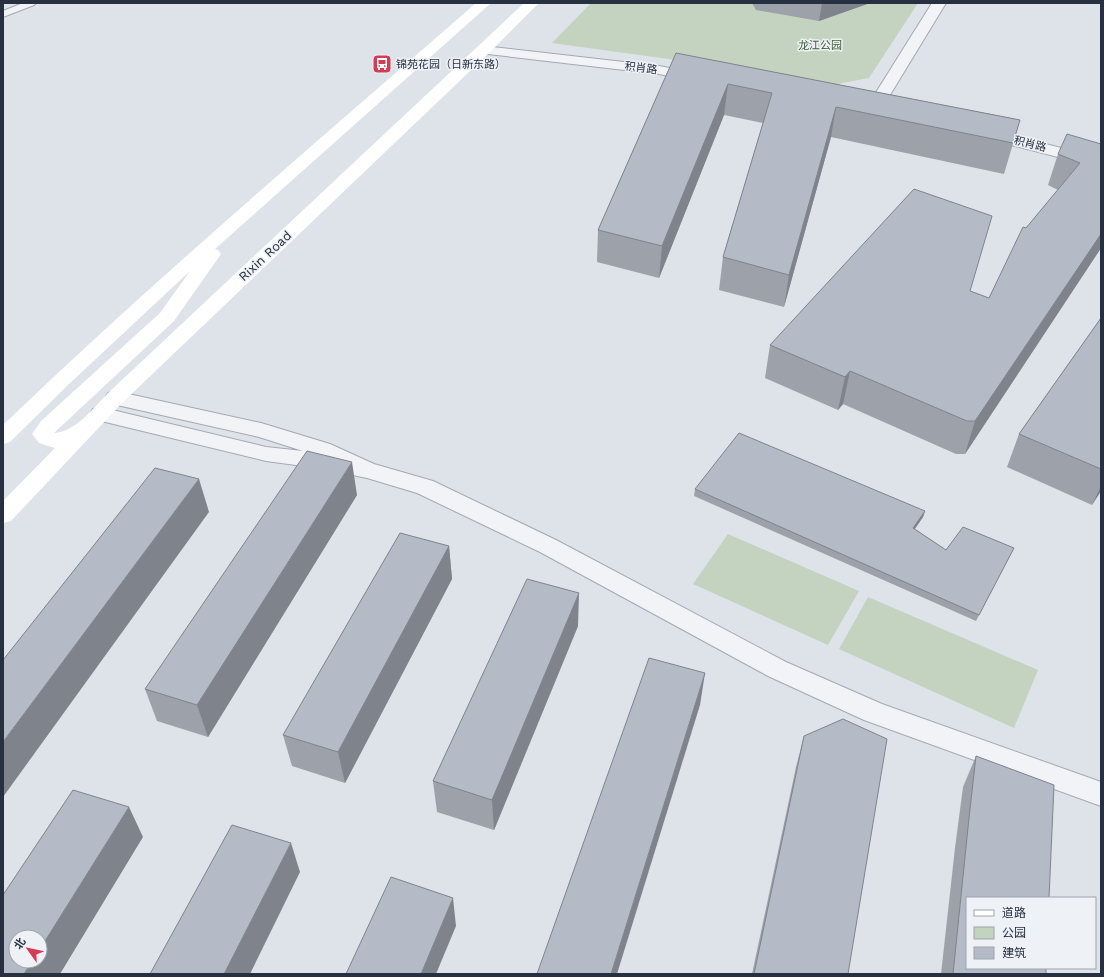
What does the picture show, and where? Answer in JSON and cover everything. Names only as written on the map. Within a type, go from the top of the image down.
[{"type":"main road","points":[[3,437],[59,381],[240,216],[484,3]]},
{"type":"main road","name":"Rixin Road","points":[[3,515],[115,398],[532,3]]},
{"type":"main road","points":[[94,420],[68,437],[56,441],[46,438],[44,434],[44,430],[48,426],[167,317],[240,216]]},
{"type":"street","points":[[873,110],[939,3]]},
{"type":"street","name":"积肖路","points":[[484,50],[658,70],[711,79]]},
{"type":"street","points":[[857,107],[888,113]]},
{"type":"street","name":"积肖路","points":[[972,131],[1101,163]]},
{"type":"street","points":[[115,398],[261,430],[322,449],[367,470]]},
{"type":"street","points":[[94,420],[266,454],[318,460],[367,470],[432,491],[548,546],[777,669],[873,712],[1101,794]]},
{"type":"lane","points":[[3,14],[31,3]]},
{"type":"green space","name":"龙江公园","points":[[591,3],[918,3],[869,78],[821,87],[683,61],[552,43]]},
{"type":"green space","points":[[728,534],[859,591],[828,645],[693,584]]},
{"type":"green space","points":[[868,597],[1038,670],[1014,728],[839,649]]},
{"type":"building","points":[[676,53],[1020,120],[1013,143],[836,107],[789,275],[723,257],[772,93],[728,84],[662,246],[598,230]]},
{"type":"building","points":[[1067,134],[1101,144],[1101,234],[975,421],[967,421],[850,371],[845,377],[770,345],[914,189],[992,216],[970,291],[989,298],[1023,227],[1026,228],[1080,163],[1058,154]]},
{"type":"building","points":[[1101,318],[1101,469],[1019,434]]},
{"type":"building","points":[[739,433],[925,511],[913,528],[946,550],[963,527],[1014,548],[979,615],[695,489]]},
{"type":"building","points":[[307,451],[352,462],[197,705],[145,689]]},
{"type":"building","points":[[155,468],[199,479],[3,742],[3,660]]},
{"type":"building","points":[[400,533],[449,546],[338,752],[283,735]]},
{"type":"building","points":[[527,579],[579,593],[492,800],[433,781]]},
{"type":"building","points":[[649,658],[705,673],[611,974],[537,974]]},
{"type":"building","points":[[843,719],[887,739],[848,974],[754,974],[804,736]]},
{"type":"building","points":[[976,756],[1054,785],[1049,897],[966,897],[966,969],[1046,969],[1046,974],[953,974]]},
{"type":"building","points":[[73,790],[129,807],[48,936],[48,929],[8,929],[8,969],[27,969],[24,974],[3,974],[3,895]]},
{"type":"building","points":[[232,825],[291,843],[224,974],[150,974]]},
{"type":"building","points":[[391,877],[453,898],[421,974],[346,974]]},
{"type":"place","name":"锦苑花园（日新东路）","points":[[382,64]]}]
